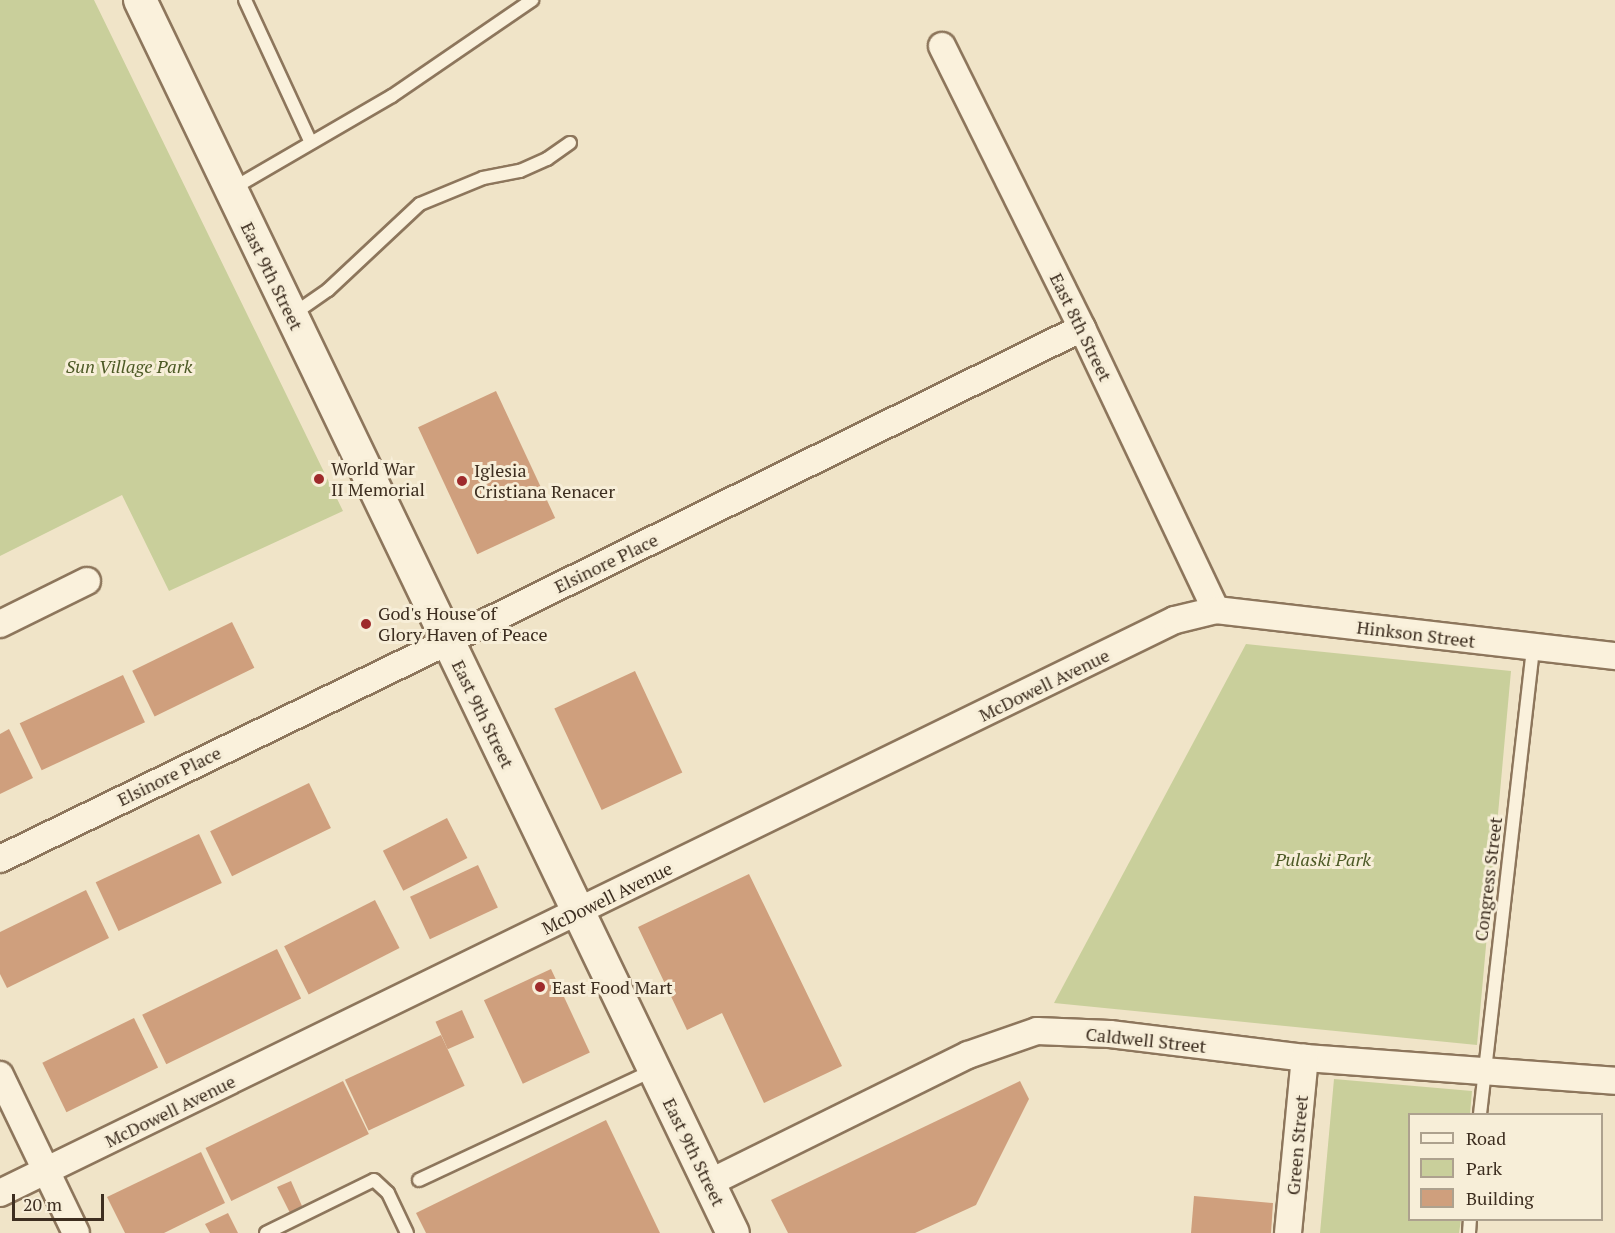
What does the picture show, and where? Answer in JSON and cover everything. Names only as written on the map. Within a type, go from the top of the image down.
[{"type":"street","name":"East 9th Street","points":[[140,0],[733,1233]]},
{"type":"street","name":"East 8th Street","points":[[942,46],[1082,328],[1216,610]]},
{"type":"street","name":"Elsinore Place","points":[[0,859],[1082,328]]},
{"type":"street","points":[[0,624],[87,581]]},
{"type":"street","name":"Hinkson Street","points":[[1216,610],[1615,656]]},
{"type":"street","name":"McDowell Avenue","points":[[0,1193],[1175,620],[1216,610]]},
{"type":"street","name":"Caldwell Street","points":[[709,1183],[968,1055],[1037,1031],[1110,1034],[1305,1058],[1484,1069],[1615,1081]]},
{"type":"street","name":"Green Street","points":[[1288,1233],[1305,1058]]},
{"type":"street","points":[[0,1075],[76,1233]]},
{"type":"lane","points":[[245,0],[311,143]]},
{"type":"lane","points":[[231,189],[392,96],[532,0]]},
{"type":"lane","points":[[291,315],[328,290],[420,204],[483,178],[520,171],[548,159],[570,143]]},
{"type":"lane","name":"Congress Street","points":[[1480,1113],[1533,648]]},
{"type":"lane","points":[[419,1180],[655,1070]]},
{"type":"lane","points":[[266,1233],[374,1180],[388,1193],[407,1233]]},
{"type":"green space","name":"Sun Village Park","points":[[0,0],[94,0],[343,511],[169,591],[122,495],[0,556]]},
{"type":"green space","name":"Pulaski Park","points":[[1246,644],[1511,671],[1477,1045],[1054,1003]]},
{"type":"green space","points":[[1334,1079],[1472,1091],[1470,1113],[1408,1113],[1408,1221],[1461,1221],[1459,1233],[1320,1233]]},
{"type":"building","points":[[496,391],[555,518],[477,554],[418,427]]},
{"type":"building","points":[[232,622],[254,668],[155,716],[132,671]]},
{"type":"building","points":[[635,671],[682,773],[602,810],[554,709]]},
{"type":"building","points":[[123,675],[145,722],[42,770],[20,723]]},
{"type":"building","points":[[9,729],[33,778],[0,794],[0,734]]},
{"type":"building","points":[[309,783],[331,828],[232,876],[210,831]]},
{"type":"building","points":[[447,818],[467,858],[403,891],[383,851]]},
{"type":"building","points":[[199,834],[222,883],[119,931],[96,882]]},
{"type":"building","points":[[478,865],[498,908],[430,939],[410,897]]},
{"type":"building","points":[[749,874],[842,1066],[764,1103],[722,1013],[687,1030],[638,927]]},
{"type":"building","points":[[86,890],[109,938],[7,988],[0,974],[0,932]]},
{"type":"building","points":[[375,900],[400,948],[309,994],[284,946]]},
{"type":"building","points":[[277,949],[301,998],[166,1064],[142,1015]]},
{"type":"building","points":[[551,969],[590,1052],[523,1084],[484,1000]]},
{"type":"building","points":[[462,1010],[474,1037],[448,1049],[436,1022]]},
{"type":"building","points":[[134,1018],[158,1067],[66,1112],[42,1063]]},
{"type":"building","points":[[441,1035],[465,1086],[369,1131],[345,1080]]},
{"type":"building","points":[[343,1081],[369,1134],[231,1201],[205,1148]]},
{"type":"building","points":[[1020,1081],[1029,1099],[976,1205],[915,1233],[788,1233],[771,1200]]},
{"type":"building","points":[[606,1120],[660,1233],[426,1233],[416,1213]]},
{"type":"building","points":[[201,1152],[225,1203],[164,1233],[125,1233],[107,1197]]},
{"type":"building","points":[[291,1181],[302,1206],[290,1213],[277,1187]]},
{"type":"building","points":[[1194,1196],[1273,1203],[1271,1233],[1191,1233]]},
{"type":"building","points":[[228,1213],[238,1233],[210,1233],[205,1224]]},
{"type":"place","name":"World War II Memorial","points":[[319,479]]},
{"type":"place","name":"Iglesia Cristiana Renacer","points":[[462,481]]},
{"type":"place","name":"God's House of Glory Haven of Peace","points":[[366,624]]},
{"type":"place","name":"East Food Mart","points":[[540,987]]}]
